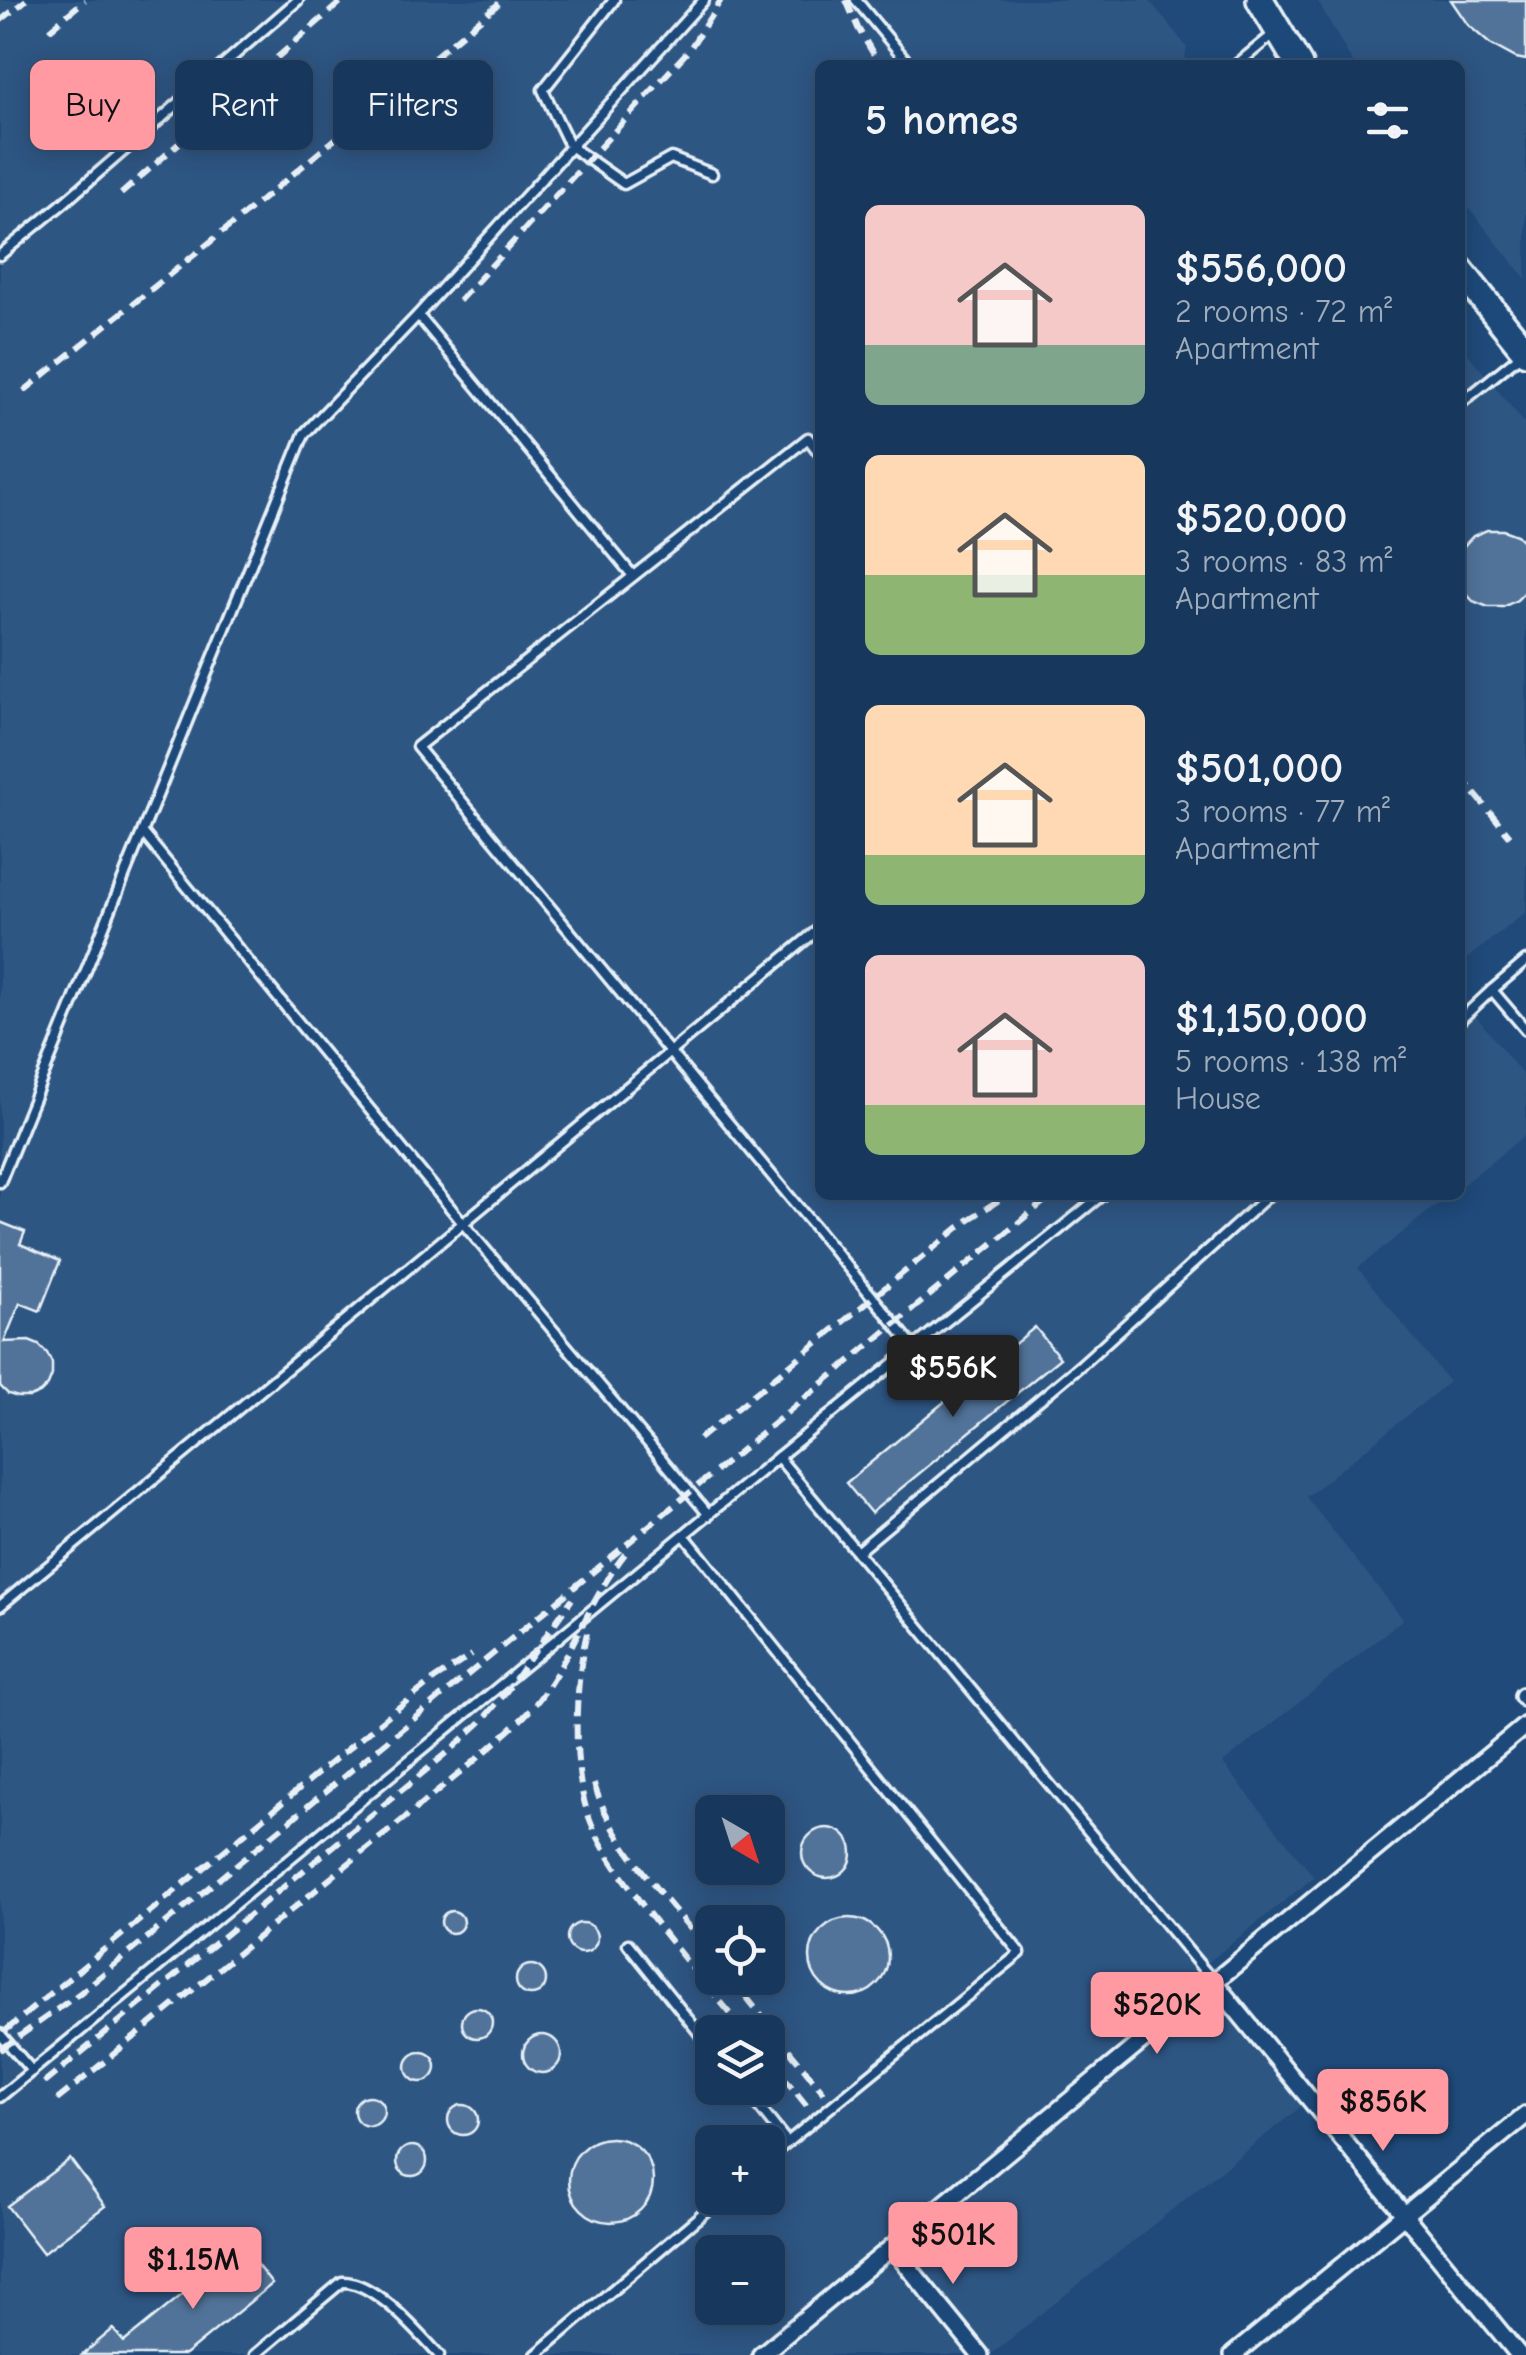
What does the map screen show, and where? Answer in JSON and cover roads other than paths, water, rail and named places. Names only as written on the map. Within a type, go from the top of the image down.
[{"type":"main road","points":[[1260,0],[1296,60]]},
{"type":"main road","points":[[1465,276],[1526,351]]},
{"type":"street","points":[[760,2355],[1526,1725]]},
{"type":"street","points":[[1213,1981],[1519,2355]]},
{"type":"street","points":[[1233,2355],[1526,2116]]},
{"type":"street","points":[[892,2247],[980,2355]]},
{"type":"lane","points":[[0,255],[298,0]]},
{"type":"lane","points":[[614,0],[543,90],[570,146],[624,184],[670,158],[712,174]]},
{"type":"lane","points":[[0,1182],[304,434],[704,0]]},
{"type":"lane","points":[[856,0],[906,60]]},
{"type":"lane","points":[[1242,60],[1278,30]]},
{"type":"lane","points":[[418,314],[633,576]]},
{"type":"lane","points":[[1465,400],[1526,351]]},
{"type":"lane","points":[[815,447],[808,438],[417,747],[914,1348]]},
{"type":"lane","points":[[143,833],[462,1222],[710,1514]]},
{"type":"lane","points":[[0,1606],[815,932]]},
{"type":"lane","points":[[1465,1015],[1526,961]]},
{"type":"lane","points":[[1492,990],[1526,1030]]},
{"type":"lane","points":[[0,2097],[1096,1200]]},
{"type":"lane","points":[[857,1552],[1082,1364],[1263,1200]]},
{"type":"lane","points":[[778,1457],[1213,1981]]},
{"type":"lane","points":[[684,1535],[1020,1953],[785,2144]]},
{"type":"lane","points":[[628,1944],[695,2028]]},
{"type":"lane","points":[[0,2034],[32,2071]]},
{"type":"lane","points":[[758,2105],[788,2142]]},
{"type":"lane","points":[[536,2355],[702,2215]]},
{"type":"lane","points":[[255,2355],[342,2282],[362,2285],[409,2322],[439,2355]]},
{"type":"railway","points":[[0,21],[26,0]]},
{"type":"railway","points":[[49,30],[85,0]]},
{"type":"railway","points":[[121,194],[343,0]]},
{"type":"railway","points":[[24,391],[503,0]]},
{"type":"railway","points":[[459,301],[689,50],[721,0]]},
{"type":"railway","points":[[846,0],[877,60]]},
{"type":"railway","points":[[1465,782],[1510,836]]},
{"type":"railway","points":[[699,1439],[968,1220],[999,1200]]},
{"type":"railway","points":[[0,2050],[80,1993],[1046,1200]]},
{"type":"railway","points":[[57,2100],[517,1723],[553,1678],[625,1554]]},
{"type":"railway","points":[[44,2083],[452,1749],[503,1696],[572,1599]]},
{"type":"railway","points":[[587,1633],[578,1696],[577,1745],[590,1819],[611,1860],[644,1908],[732,2015]]},
{"type":"railway","points":[[5,2031],[390,1714],[472,1655]]},
{"type":"railway","points":[[594,1784],[629,1853],[695,1935]]},
{"type":"railway","points":[[745,1995],[824,2093]]},
{"type":"railway","points":[[785,2079],[807,2106]]}]
